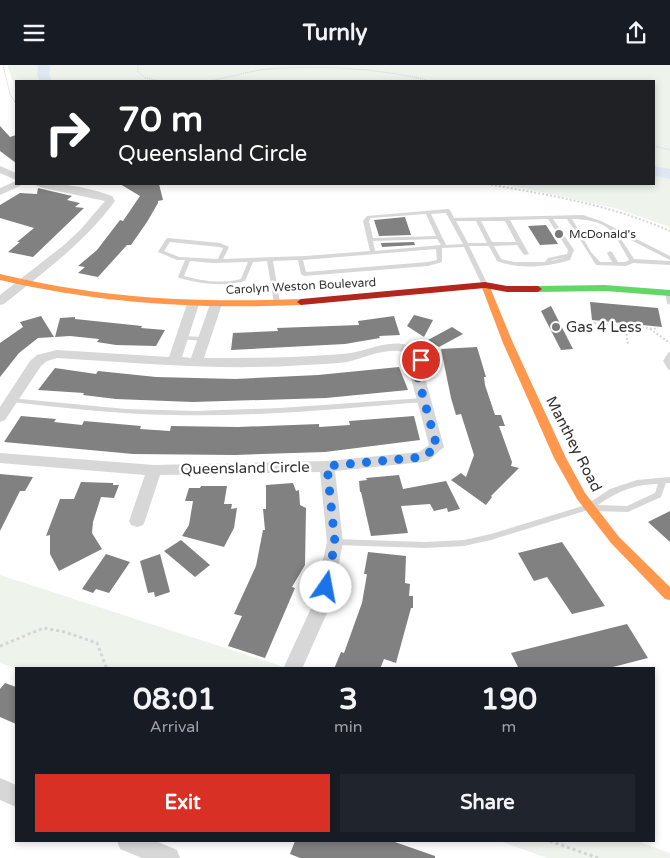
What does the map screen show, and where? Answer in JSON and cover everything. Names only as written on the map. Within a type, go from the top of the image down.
[{"type":"street","points":[[0,169],[15,176]]},
{"type":"street","points":[[0,192],[15,185]]},
{"type":"street","points":[[0,301],[55,259],[85,231],[110,201],[108,197],[42,185]]},
{"type":"street","name":"Carolyn Weston Boulevard","points":[[0,277],[118,299],[216,305],[277,303],[485,285],[503,279],[520,277]]},
{"type":"street","name":"Carolyn Weston Boulevard","points":[[548,277],[594,278],[669,293]]},
{"type":"street","name":"Carolyn Weston Boulevard","points":[[485,285],[507,289],[605,288],[669,293]]},
{"type":"street","name":"Manthey Road","points":[[485,285],[508,343],[560,458],[590,507],[620,546],[670,595]]},
{"type":"street","points":[[174,361],[193,304]]},
{"type":"street","points":[[196,362],[216,305]]},
{"type":"street","name":"Queensland Circle","points":[[0,417],[31,373],[35,364],[42,358],[57,354],[196,362],[293,362],[337,359],[389,347],[404,348],[416,353],[421,360],[418,378],[437,447],[423,457],[327,466],[154,471],[0,458]]},
{"type":"street","points":[[293,667],[322,603],[335,543],[327,466]]},
{"type":"street","points":[[137,521],[154,471]]},
{"type":"street","points":[[0,789],[15,796]]},
{"type":"street","points":[[130,842],[170,858]]},
{"type":"lane","points":[[373,252],[366,221],[369,217],[448,211],[485,285]]},
{"type":"lane","points":[[300,258],[304,274],[428,264],[440,261],[442,247],[428,213]]},
{"type":"lane","points":[[453,220],[549,217],[592,219],[670,258]]},
{"type":"lane","points":[[478,219],[489,244],[499,260],[512,264],[556,263],[568,259],[571,250],[549,217]]},
{"type":"lane","points":[[568,217],[598,264],[626,264],[632,261],[670,263]]},
{"type":"lane","points":[[507,219],[526,254]]},
{"type":"lane","points":[[592,219],[594,227]]},
{"type":"lane","points":[[612,229],[632,261]]},
{"type":"lane","points":[[220,260],[226,247],[220,245],[168,240],[160,252],[165,256],[188,259],[251,261],[270,261],[373,252],[390,244],[422,243],[439,237]]},
{"type":"lane","points":[[370,240],[390,244],[422,243],[442,247],[519,243]]},
{"type":"lane","points":[[610,253],[616,264]]},
{"type":"lane","points":[[188,259],[182,277],[192,280],[234,283],[243,280],[251,261]]},
{"type":"lane","points":[[270,261],[277,303]]},
{"type":"lane","points":[[182,338],[204,339]]},
{"type":"lane","points":[[670,355],[666,361],[670,368]]},
{"type":"lane","points":[[12,401],[100,409],[194,413],[287,410],[424,400]]},
{"type":"lane","points":[[590,507],[628,509],[658,495],[666,481]]},
{"type":"lane","points":[[335,543],[425,545],[464,543],[491,537],[590,507],[614,491],[640,482],[666,481]]},
{"type":"path","points":[[3,65],[10,94],[15,102]]},
{"type":"path","points":[[138,65],[138,72],[146,78],[155,80]]},
{"type":"path","points":[[215,80],[274,68],[301,67],[352,68],[394,73],[426,80]]},
{"type":"path","points":[[655,145],[670,150]]},
{"type":"path","points":[[492,185],[558,197],[621,212],[670,231]]},
{"type":"path","points":[[594,323],[658,329]]},
{"type":"path","points":[[625,326],[628,344]]},
{"type":"path","points":[[649,328],[670,343]]},
{"type":"path","points":[[0,646],[44,628],[65,632],[97,643],[106,667]]},
{"type":"path","points":[[553,842],[598,858]]},
{"type":"shaded area","points":[[7,65],[670,65],[670,227],[615,208],[507,185],[655,185],[655,80],[15,80],[15,87]]},
{"type":"shaded area","points":[[0,575],[284,667],[15,668],[0,663]]},
{"type":"shaded area","points":[[503,842],[640,842],[670,853],[670,858],[547,858]]},
{"type":"building","points":[[0,126],[10,137],[15,135],[15,162],[0,151]]},
{"type":"building","points":[[122,185],[159,185],[163,200],[158,201],[147,222],[131,245],[127,245],[98,277],[78,273],[85,267],[78,266],[97,250],[120,220],[123,221],[140,196]]},
{"type":"building","points":[[38,188],[72,196],[67,200],[80,203],[75,207],[84,208],[33,257],[8,252],[34,228],[0,218],[0,205],[20,193],[37,194]]},
{"type":"building","points":[[405,217],[411,235],[379,236],[374,220]]},
{"type":"building","points":[[546,225],[558,244],[540,245],[528,226]]},
{"type":"building","points":[[414,242],[415,245],[382,247],[381,243]]},
{"type":"building","points":[[590,302],[658,308],[662,327],[592,320]]},
{"type":"building","points":[[551,306],[573,349],[561,350],[541,311]]},
{"type":"building","points":[[414,315],[433,320],[424,337],[407,326]]},
{"type":"building","points":[[41,316],[54,337],[38,338],[19,353],[0,377],[0,343],[23,327],[20,322]]},
{"type":"building","points":[[394,316],[400,335],[379,336],[380,338],[345,344],[231,350],[233,333],[278,331],[277,328],[359,325],[358,321]]},
{"type":"building","points":[[75,317],[75,319],[165,330],[156,346],[116,345],[97,342],[99,339],[70,336],[55,337],[60,318]]},
{"type":"building","points":[[452,327],[463,334],[439,347],[428,340]]},
{"type":"building","points":[[477,347],[486,377],[484,377],[485,385],[495,415],[501,415],[505,426],[499,426],[512,462],[511,466],[519,468],[491,496],[486,505],[451,480],[461,473],[466,477],[474,455],[461,414],[456,415],[441,349]]},
{"type":"building","points":[[399,367],[408,390],[326,398],[193,402],[116,399],[83,395],[84,393],[38,390],[55,368],[96,374],[98,371],[156,377],[235,379],[318,375]]},
{"type":"building","points":[[21,416],[56,419],[54,422],[82,425],[84,421],[141,426],[140,429],[170,431],[171,426],[238,427],[319,424],[319,427],[350,425],[349,421],[414,416],[420,440],[325,452],[235,455],[133,454],[4,442]]},
{"type":"building","points":[[0,474],[33,477],[25,491],[20,491],[0,531]]},
{"type":"building","points":[[399,475],[403,489],[446,481],[460,509],[448,512],[447,508],[434,511],[430,504],[401,506],[408,533],[371,536],[359,481],[367,480],[366,478]]},
{"type":"building","points":[[81,482],[113,483],[113,485],[119,485],[114,498],[101,497],[93,522],[92,533],[102,549],[59,571],[50,554],[50,535],[46,536],[60,499],[74,499]]},
{"type":"building","points":[[293,483],[296,491],[299,490],[300,505],[306,508],[305,565],[292,587],[295,588],[265,658],[228,646],[242,616],[234,614],[256,566],[263,530],[265,530],[263,509],[266,509],[266,485]]},
{"type":"building","points":[[201,486],[227,486],[224,504],[232,504],[231,509],[237,508],[234,528],[224,547],[182,536],[189,525],[193,501],[185,501],[189,488],[200,488]]},
{"type":"building","points":[[670,511],[670,542],[648,522]]},
{"type":"building","points":[[181,540],[210,565],[195,577],[164,551]]},
{"type":"building","points":[[562,542],[605,606],[572,614],[547,577],[534,581],[518,553]]},
{"type":"building","points":[[368,552],[406,556],[405,583],[410,584],[409,596],[413,596],[413,608],[411,608],[396,663],[384,659],[381,667],[335,667],[341,652],[344,653],[362,603],[367,574],[364,574]]},
{"type":"building","points":[[106,554],[130,562],[109,593],[96,589],[93,593],[82,589]]},
{"type":"building","points":[[160,554],[170,592],[155,597],[154,592],[148,593],[140,561]]},
{"type":"building","points":[[627,624],[648,658],[613,667],[518,667],[511,653]]},
{"type":"building","points":[[5,683],[15,687],[15,724],[0,717],[0,689]]},
{"type":"building","points":[[295,842],[395,842],[435,856],[435,858],[300,858],[290,854]]},
{"type":"waterway","points":[[44,65],[43,75],[46,80]]},
{"type":"waterway","points":[[655,171],[670,174]]},
{"type":"traffic: fast","points":[[538,289],[605,288],[670,293]]},
{"type":"traffic: slow","points":[[0,277],[38,286],[113,298],[224,304],[301,302]]},
{"type":"traffic: slow","points":[[485,285],[508,343],[560,458],[581,496],[615,540],[670,595]]},
{"type":"traffic: jam","points":[[301,302],[485,285],[507,289],[538,289]]},
{"type":"place","name":"McDonald's","points":[[559,234]]},
{"type":"place","name":"Gas 4 Less","points":[[556,327]]},
{"type":"route","points":[[326,587],[335,543],[327,466],[423,457],[437,447],[418,378],[421,360]]}]
